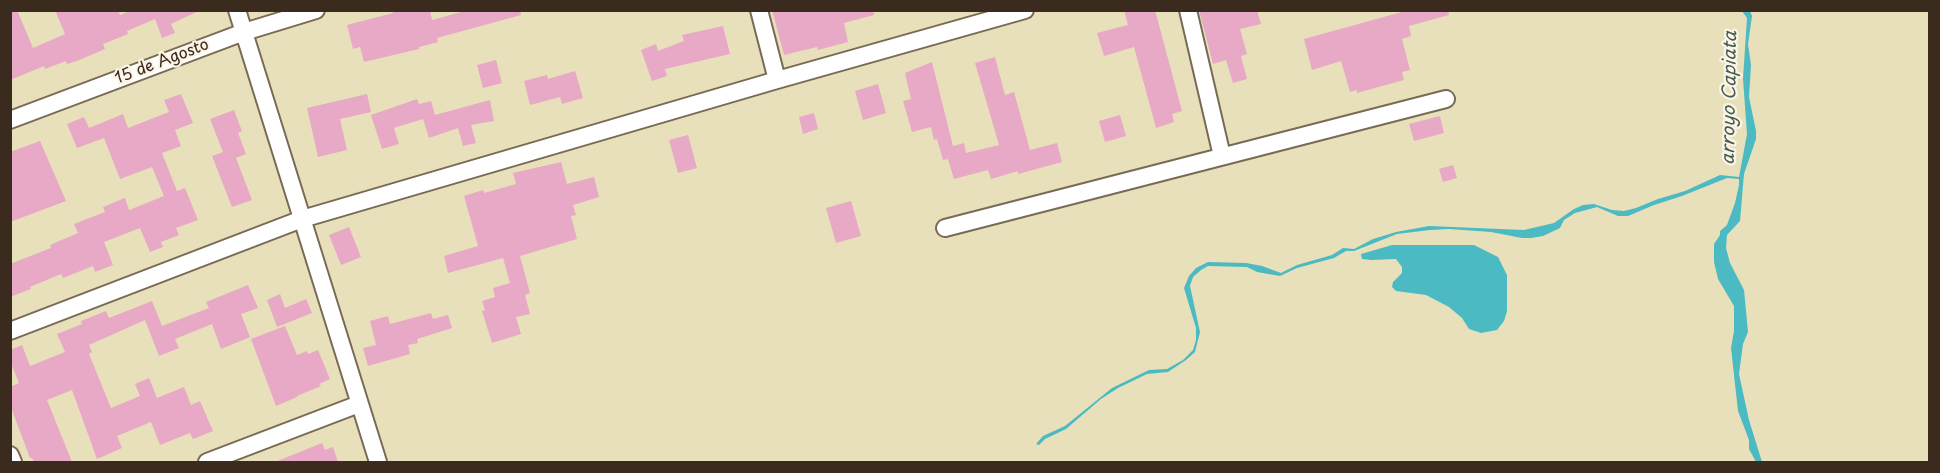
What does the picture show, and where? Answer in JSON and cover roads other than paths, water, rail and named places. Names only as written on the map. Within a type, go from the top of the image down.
[{"type":"street","points":[[237,10],[378,462]]},
{"type":"street","name":"15 de Agosto","points":[[10,120],[244,32],[316,10]]},
{"type":"street","points":[[759,10],[777,80]]},
{"type":"street","points":[[10,331],[302,219],[1025,10]]},
{"type":"street","points":[[1188,10],[1222,156]]},
{"type":"street","points":[[945,228],[1446,99]]},
{"type":"street","points":[[207,462],[359,404]]},
{"type":"street","points":[[10,455],[14,462]]},
{"type":"water","points":[[1742,11],[1750,11],[1752,16],[1748,44],[1751,65],[1749,97],[1756,139],[1744,174],[1740,221],[1727,235],[1726,248],[1730,263],[1744,290],[1748,332],[1743,344],[1739,374],[1749,420],[1762,462],[1756,462],[1749,449],[1749,440],[1738,411],[1731,348],[1734,306],[1718,279],[1714,262],[1714,244],[1720,231],[1727,225],[1739,185],[1739,179],[1727,178],[1628,216],[1618,216],[1597,207],[1575,213],[1564,220],[1560,228],[1543,236],[1522,238],[1491,232],[1449,229],[1397,234],[1280,276],[1257,272],[1247,267],[1208,266],[1193,277],[1190,286],[1200,332],[1195,352],[1168,372],[1147,374],[1118,388],[1101,399],[1066,429],[1045,439],[1039,445],[1036,444],[1043,436],[1065,426],[1112,388],[1149,370],[1167,369],[1183,360],[1193,350],[1196,328],[1184,288],[1189,276],[1196,268],[1208,262],[1246,263],[1281,273],[1297,265],[1332,255],[1343,248],[1354,249],[1373,239],[1396,232],[1429,226],[1524,230],[1554,223],[1583,205],[1594,204],[1624,211],[1685,191],[1720,175],[1739,177],[1747,134],[1743,79],[1747,18]]},
{"type":"water","points":[[1392,245],[1474,245],[1498,257],[1507,275],[1507,311],[1504,321],[1497,330],[1481,333],[1469,329],[1462,318],[1449,307],[1426,295],[1396,291],[1392,287],[1393,282],[1402,273],[1402,267],[1396,259],[1362,259],[1361,254]]},
{"type":"water label","name":"arroyo Capiata","points":[[1730,98]]}]
